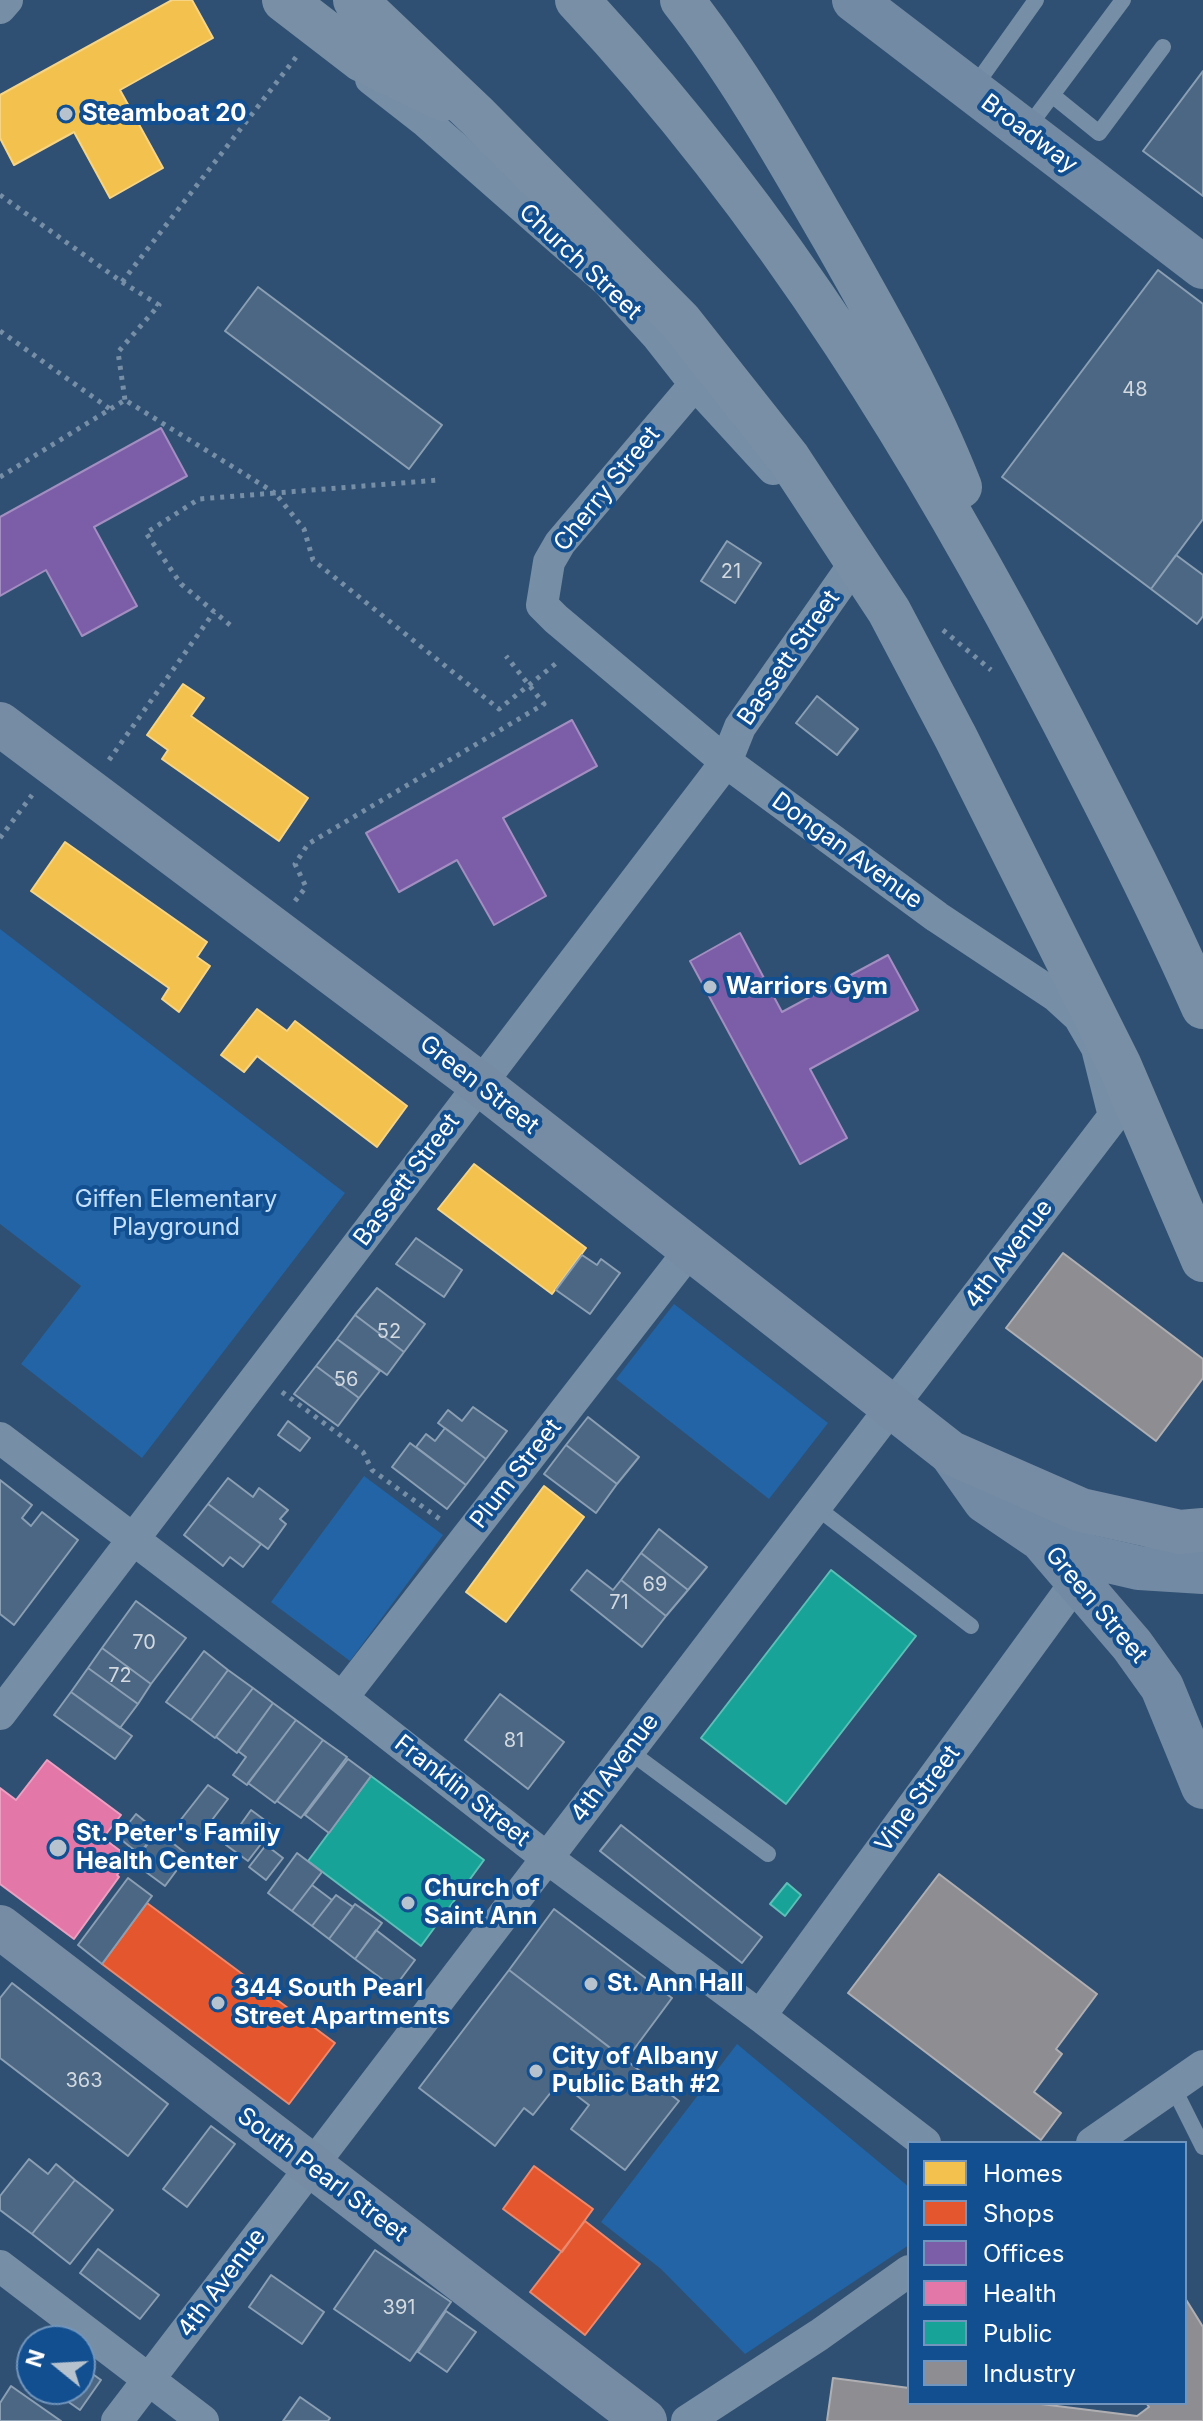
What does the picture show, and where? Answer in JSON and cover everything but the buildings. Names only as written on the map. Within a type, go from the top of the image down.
[{"type":"highway","points":[[284,0],[362,60],[477,116]]},
{"type":"highway","points":[[355,0],[477,116],[680,321],[789,459],[889,611],[1017,857],[1119,1064],[1203,1260]]},
{"type":"highway","points":[[577,0],[716,160],[861,369],[924,470],[1016,631],[1138,869],[1203,1007]]},
{"type":"highway","points":[[682,0],[753,102],[889,335],[949,459],[1016,631]]},
{"type":"main road","name":"Green Street","points":[[0,724],[480,1084],[951,1453],[1081,1510],[1180,1532],[1203,1530]]},
{"type":"main road","name":"South Pearl Street","points":[[3,1935],[645,2421]]},
{"type":"street","points":[[0,8],[7,0]]},
{"type":"street","name":"Church Street","points":[[268,0],[426,122],[608,282],[695,384],[857,560]]},
{"type":"street","name":"Broadway","points":[[854,0],[1203,267]]},
{"type":"street","name":"Cherry Street","points":[[542,605],[549,562],[560,543],[695,384]]},
{"type":"street","name":"Bassett Street","points":[[0,1714],[726,762],[740,727],[857,560]]},
{"type":"street","name":"Dongan Avenue","points":[[542,605],[726,762],[937,917],[1056,996],[1079,1017],[1097,1048],[1114,1116]]},
{"type":"street","name":"4th Avenue","points":[[117,2421],[1114,1116]]},
{"type":"street","name":"Plum Street","points":[[342,1698],[690,1250]]},
{"type":"street","name":"Franklin Street","points":[[0,1438],[547,1858],[922,2141]]},
{"type":"street","name":"Green Street","points":[[951,1453],[985,1501],[1041,1539],[1132,1645],[1162,1687],[1203,1787]]},
{"type":"street","points":[[1041,1539],[1087,1556],[1139,1568],[1203,1572]]},
{"type":"street","name":"Vine Street","points":[[760,2016],[1076,1582]]},
{"type":"street","points":[[1095,2141],[1203,2066]]},
{"type":"street","points":[[0,2266],[203,2421]]},
{"type":"street","points":[[687,2421],[819,2335],[907,2272]]},
{"type":"lane","points":[[972,90],[1036,0]]},
{"type":"lane","points":[[1025,131],[1123,0]]},
{"type":"lane","points":[[1052,95],[1099,133],[1163,47]]},
{"type":"lane","points":[[816,1507],[971,1626]]},
{"type":"lane","points":[[629,1751],[768,1854]]},
{"type":"lane","points":[[1173,2087],[1203,2147]]},
{"type":"path","points":[[122,282],[312,36]]},
{"type":"path","points":[[0,195],[159,305],[118,352],[125,400],[275,493],[304,529],[313,560],[499,709],[584,642]]},
{"type":"path","points":[[0,331],[110,409]]},
{"type":"path","points":[[0,477],[125,400]]},
{"type":"path","points":[[230,625],[181,584],[146,533],[199,499],[439,480]]},
{"type":"path","points":[[0,838],[71,778],[214,612]]},
{"type":"path","points":[[273,929],[306,887],[295,864],[308,844],[544,704],[506,656]]},
{"type":"path","points":[[259,1374],[363,1452],[372,1470],[465,1539]]},
{"type":"green space","name":"Giffen Elementary Playground","points":[[0,929],[345,1193],[142,1458],[21,1364],[81,1286],[0,1224]]},
{"type":"green space","points":[[674,1304],[828,1423],[769,1499],[616,1379]]},
{"type":"green space","points":[[364,1476],[443,1535],[350,1661],[271,1602]]},
{"type":"green space","points":[[737,2044],[907,2185],[907,2246],[745,2354],[661,2269],[601,2222]]},
{"type":"place","name":"Steamboat 20","points":[[66,114]]},
{"type":"place","name":"Warriors Gym","points":[[710,987]]},
{"type":"place","name":"St. Peter's Family Health Center","points":[[58,1848]]},
{"type":"place","name":"Church of Saint Ann","points":[[408,1903]]},
{"type":"place","name":"St. Ann Hall","points":[[591,1984]]},
{"type":"place","name":"344 South Pearl Street Apartments","points":[[218,2003]]},
{"type":"place","name":"City of Albany Public Bath #2","points":[[536,2071]]}]
